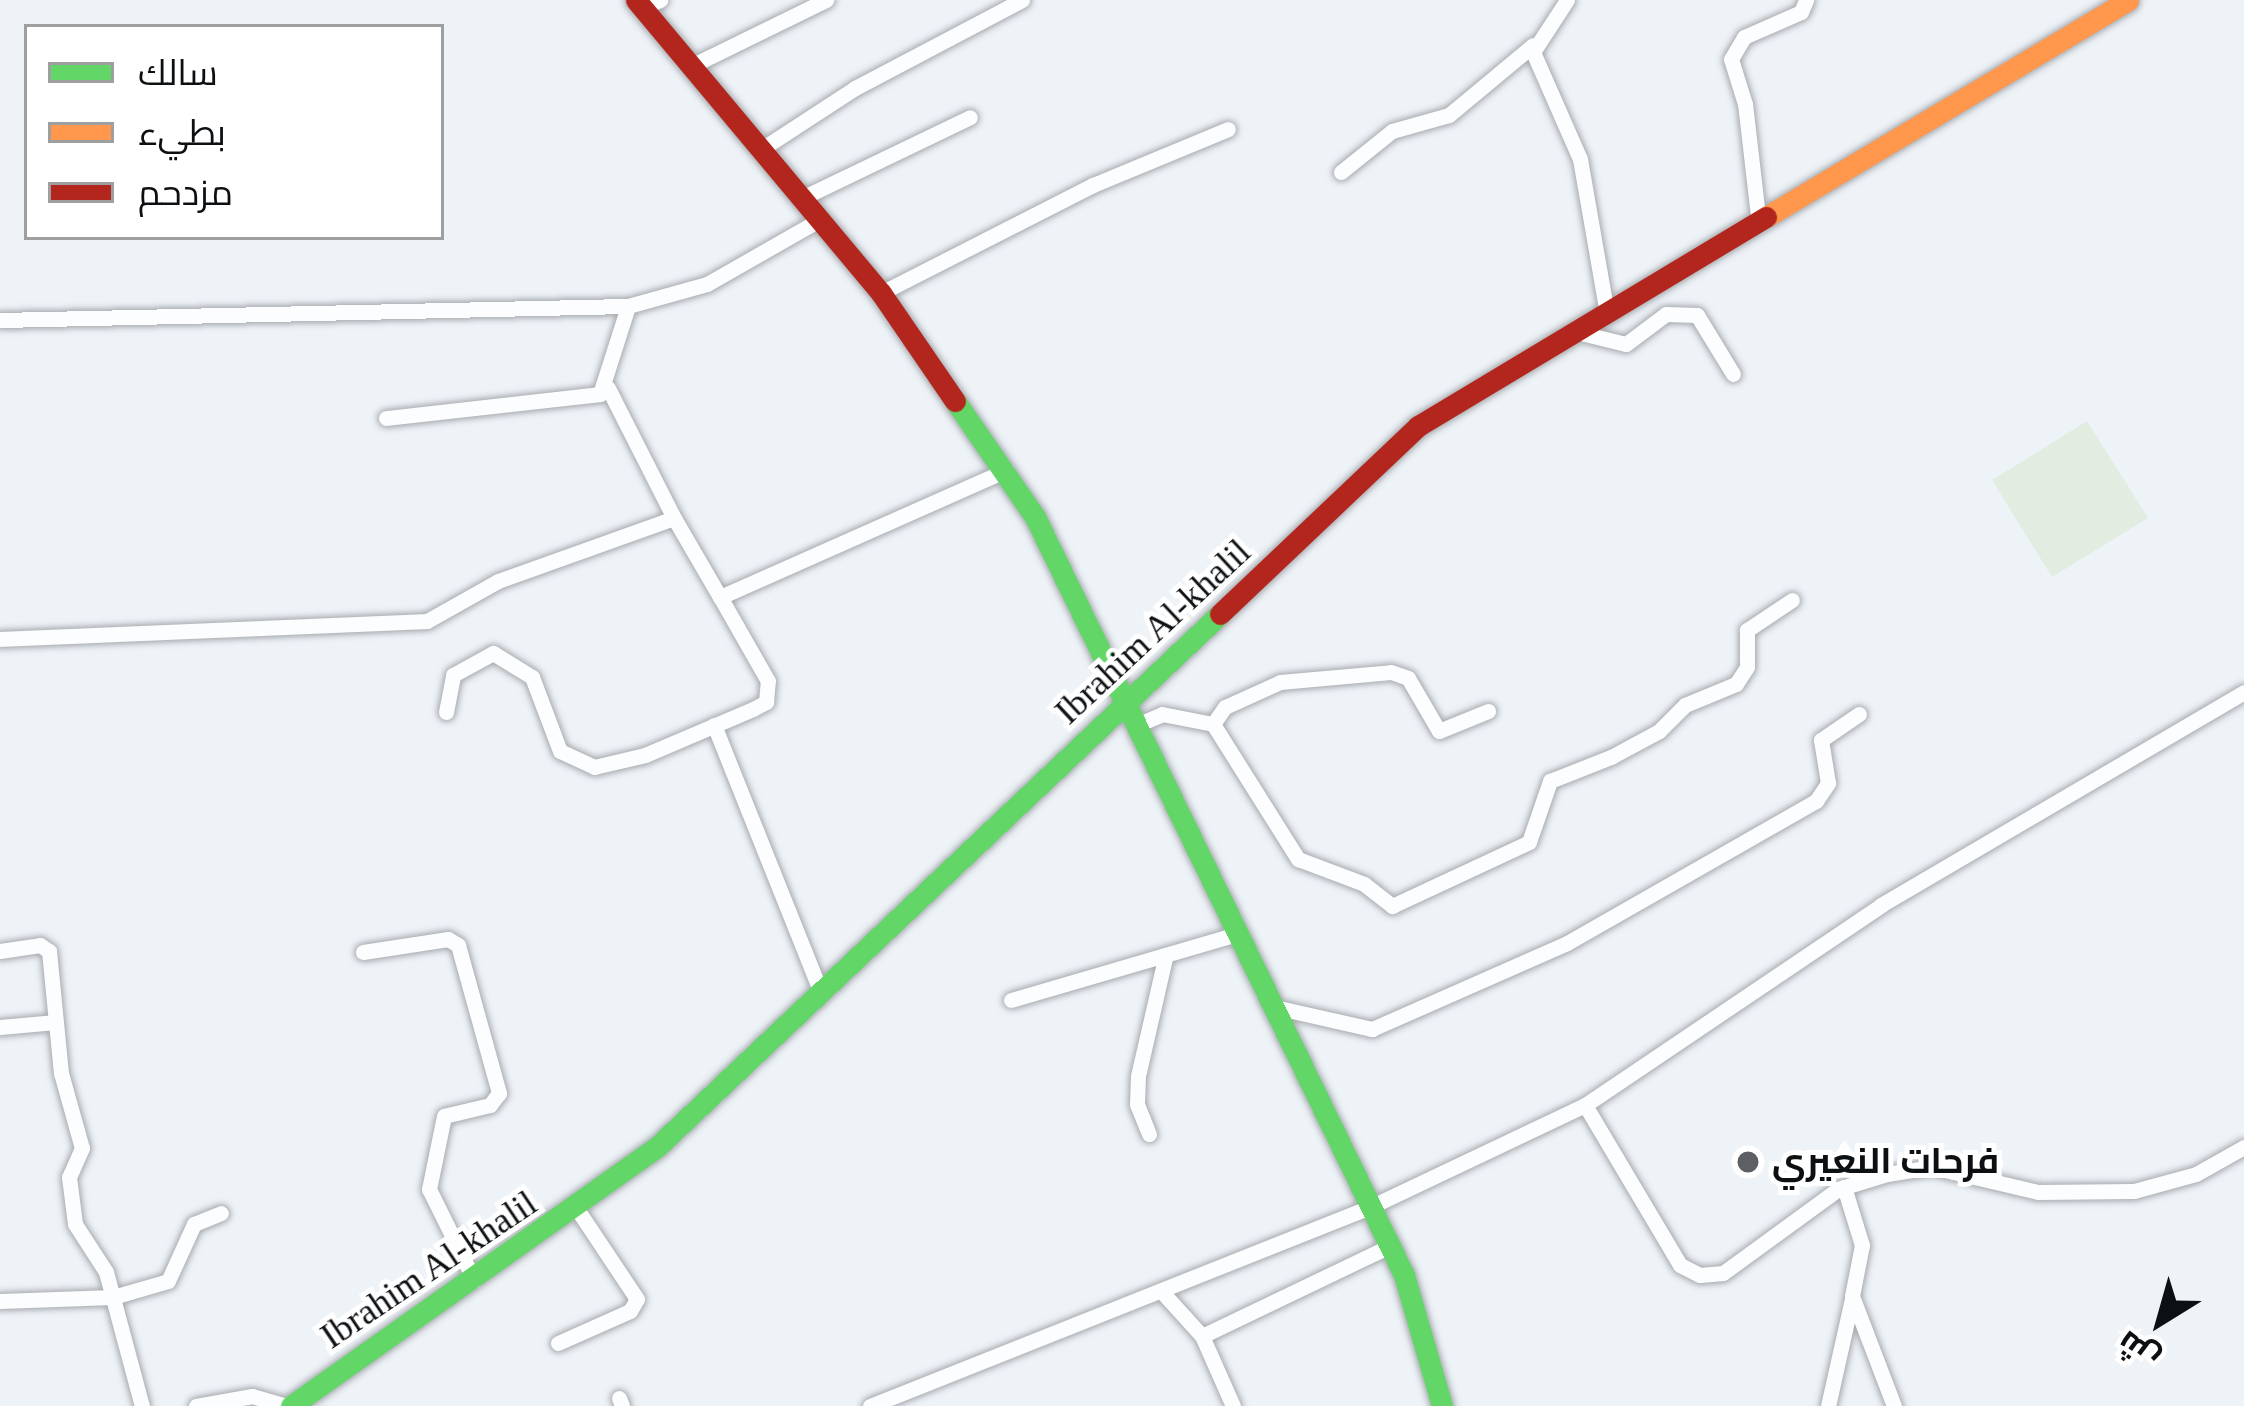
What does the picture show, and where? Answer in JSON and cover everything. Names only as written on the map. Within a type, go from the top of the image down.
[{"type":"street","points":[[689,67],[826,0]]},
{"type":"street","points":[[760,150],[855,88],[1022,0]]},
{"type":"street","points":[[1341,172],[1392,130],[1449,115],[1533,45],[1568,0]]},
{"type":"street","points":[[1758,216],[1745,104],[1731,59],[1744,38],[1801,13],[1806,0]]},
{"type":"street","name":"Ibrahim Al-khalil","points":[[289,1406],[577,1209],[658,1146],[1394,447],[1568,331],[2128,0]]},
{"type":"street","points":[[646,3],[689,67],[881,293],[1006,470],[1127,698],[1270,1006],[1390,1246],[1431,1349],[1442,1406]]},
{"type":"street","points":[[1533,45],[1580,159],[1606,308]]},
{"type":"street","points":[[804,197],[970,117]]},
{"type":"street","points":[[881,293],[1093,184],[1228,129]]},
{"type":"street","points":[[0,320],[628,306],[706,284],[821,219]]},
{"type":"street","points":[[446,712],[453,675],[493,653],[532,676],[560,751],[574,761],[606,766],[754,710],[771,691],[608,388],[628,306]]},
{"type":"street","points":[[1568,331],[1626,344],[1666,314],[1697,315],[1733,374]]},
{"type":"street","points":[[386,418],[574,401],[608,388]]},
{"type":"street","points":[[720,597],[1006,470]]},
{"type":"street","points":[[0,639],[427,621],[498,581],[674,518]]},
{"type":"street","points":[[1139,724],[1162,714],[1213,724],[1298,859],[1364,884],[1392,906],[1529,842],[1550,781],[1611,757],[1659,731],[1685,705],[1736,684],[1747,667],[1747,630],[1792,600]]},
{"type":"street","points":[[1213,724],[1225,707],[1280,682],[1391,672],[1408,678],[1439,730],[1488,711]]},
{"type":"street","points":[[870,1406],[1370,1207],[1586,1105],[1881,905],[2244,692]]},
{"type":"street","points":[[1270,1006],[1372,1029],[1567,943],[1816,801],[1828,783],[1821,740],[1859,714]]},
{"type":"street","points":[[714,725],[821,992]]},
{"type":"street","points":[[1011,1000],[1237,934]]},
{"type":"street","points":[[363,952],[448,939],[458,945],[499,1094],[490,1105],[444,1116],[429,1189],[474,1280]]},
{"type":"street","points":[[0,951],[47,947],[56,1022],[82,1148],[69,1177],[75,1224],[113,1298],[142,1406]]},
{"type":"street","points":[[1149,1133],[1137,1105],[1138,1076],[1165,958]]},
{"type":"street","points":[[0,1027],[56,1022]]},
{"type":"street","points":[[1586,1105],[1680,1265],[1700,1275],[1724,1273],[1844,1187],[1933,1167],[2038,1192],[2134,1191],[2196,1174],[2244,1148]]},
{"type":"street","points":[[1828,1406],[1862,1245],[1844,1187]]},
{"type":"street","points":[[558,1343],[630,1311],[637,1299],[577,1209]]},
{"type":"street","points":[[0,1301],[113,1298],[168,1281],[194,1224],[221,1213]]},
{"type":"street","points":[[1202,1336],[1390,1246]]},
{"type":"street","points":[[1163,1293],[1202,1336],[1233,1406]]},
{"type":"street","points":[[1852,1296],[1894,1406]]},
{"type":"street","points":[[196,1406],[252,1396],[289,1406]]},
{"type":"shaded area","points":[[2087,421],[2148,518],[2052,577],[1992,480]]},
{"type":"traffic: fast","points":[[955,401],[1035,517],[1404,1275],[1442,1406]]},
{"type":"traffic: fast","points":[[291,1406],[658,1146],[1220,614]]},
{"type":"traffic: slow","points":[[1766,217],[2128,0]]},
{"type":"traffic: jam","points":[[636,0],[881,293],[955,401]]},
{"type":"traffic: jam","points":[[1220,614],[1418,426],[1766,217]]},
{"type":"place","name":"فرحات النعيري","points":[[1748,1162]]}]
